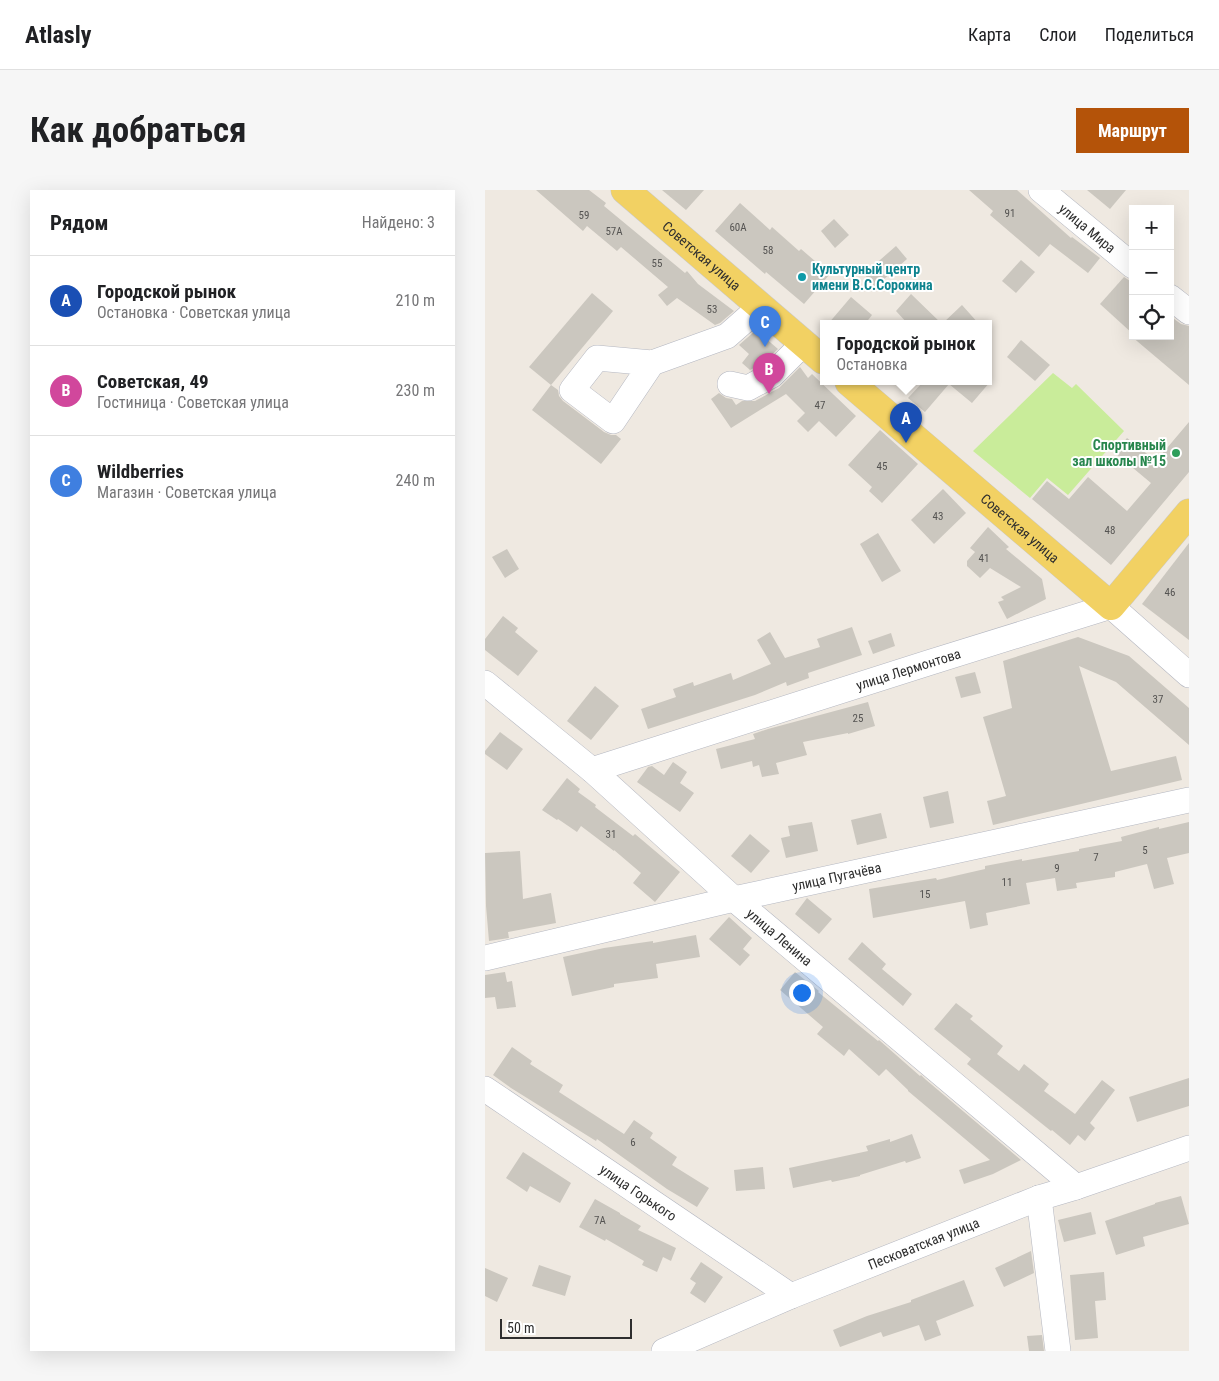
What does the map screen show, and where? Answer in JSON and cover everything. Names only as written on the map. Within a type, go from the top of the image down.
[{"type":"main road","name":"Советская улица","points":[[625,190],[814,351]]},
{"type":"main road","name":"Советская улица","points":[[853,385],[1111,606]]},
{"type":"main road","points":[[1111,606],[1189,513]]},
{"type":"street","name":"улица Мира","points":[[1041,190],[1129,263]]},
{"type":"street","points":[[1174,300],[1189,312]]},
{"type":"street","points":[[652,363],[727,336],[761,306]]},
{"type":"street","points":[[730,384],[748,388],[814,351]]},
{"type":"street","name":"Советская улица","points":[[1111,606],[1189,675]]},
{"type":"street","name":"улица Лермонтова","points":[[592,770],[1111,606]]},
{"type":"street","name":"улица Ленина","points":[[485,684],[592,770],[734,899],[1076,1187]]},
{"type":"street","name":"улица Пугачёва","points":[[485,958],[734,899],[1189,800]]},
{"type":"street","name":"улица Горького","points":[[485,1089],[791,1296]]},
{"type":"street","name":"Песковатская улица","points":[[664,1351],[791,1296],[1039,1198],[1189,1148]]},
{"type":"street","points":[[1039,1198],[1059,1351]]},
{"type":"green space","points":[[1053,373],[1072,388],[1076,384],[1124,431],[1068,495],[1047,478],[1030,498],[973,451]]},
{"type":"building","points":[[536,190],[589,190],[606,203],[604,206],[685,273],[687,271],[698,284],[734,311],[715,325],[677,298],[667,306],[658,295],[668,287],[621,247],[617,251],[587,226],[583,231]]},
{"type":"building","points":[[662,190],[704,190],[686,210]]},
{"type":"building","points":[[969,190],[1017,190],[1071,238],[1100,258],[1088,273],[1050,244],[1039,257],[990,215],[993,211]]},
{"type":"building","points":[[1087,190],[1126,190],[1110,209]]},
{"type":"building","points":[[740,203],[770,230],[772,227],[799,251],[801,249],[830,274],[804,304],[766,272],[765,274],[715,231]]},
{"type":"building","points":[[834,219],[849,235],[835,248],[821,231]]},
{"type":"building","points":[[896,246],[907,259],[875,287],[864,274]]},
{"type":"building","points":[[1021,260],[1035,272],[1016,293],[1002,281]]},
{"type":"building","points":[[1124,277],[1129,280],[1129,330],[1100,304]]},
{"type":"building","points":[[592,293],[613,311],[551,385],[529,367]]},
{"type":"building","points":[[911,294],[938,320],[904,320],[896,311]]},
{"type":"building","points":[[851,297],[872,315],[868,320],[831,320]]},
{"type":"building","points":[[962,305],[975,320],[946,320]]},
{"type":"building","points":[[1174,319],[1181,324],[1189,326],[1189,385],[1136,340],[1174,340]]},
{"type":"building","points":[[756,330],[778,349],[763,363],[750,370],[742,363],[749,354],[739,345]]},
{"type":"building","points":[[1021,340],[1050,365],[1035,381],[1007,357]]},
{"type":"building","points":[[800,367],[808,378],[812,374],[820,382],[820,385],[824,385],[856,416],[836,437],[819,421],[808,432],[797,421],[805,413],[786,394],[731,428],[711,399],[719,393],[726,398],[732,399],[736,405],[742,401],[755,401],[779,388]]},
{"type":"building","points":[[551,385],[558,390],[559,396],[563,401],[604,432],[616,435],[621,439],[601,464],[532,410]]},
{"type":"building","points":[[920,385],[948,385],[925,412],[908,398]]},
{"type":"building","points":[[950,385],[987,385],[972,403]]},
{"type":"building","points":[[1189,422],[1189,472],[1111,565],[1032,499],[1047,481],[1069,499],[1088,477],[1127,511],[1151,483],[1115,453],[1127,438],[1156,461]]},
{"type":"building","points":[[880,430],[918,464],[882,503],[869,491],[872,487],[848,465]]},
{"type":"building","points":[[943,489],[966,513],[934,544],[911,520]]},
{"type":"building","points":[[988,527],[1009,547],[1006,549],[1042,579],[1046,599],[1007,619],[998,602],[1004,600],[1001,597],[1021,587],[990,568],[980,578],[967,566],[967,561],[975,552],[970,548]]},
{"type":"building","points":[[878,533],[901,571],[882,582],[860,544]]},
{"type":"building","points":[[1189,543],[1189,640],[1142,604]]},
{"type":"building","points":[[507,549],[519,569],[505,578],[492,557]]},
{"type":"building","points":[[503,616],[518,628],[515,632],[538,651],[518,676],[485,650],[485,639]]},
{"type":"building","points":[[852,627],[862,655],[808,673],[809,678],[787,686],[786,682],[755,695],[648,729],[641,709],[676,697],[673,689],[693,682],[694,686],[731,673],[733,680],[771,664],[757,640],[770,632],[785,658],[820,647],[817,639]]},
{"type":"building","points":[[891,633],[895,646],[873,654],[868,641]]},
{"type":"building","points":[[1078,637],[1129,656],[1189,708],[1189,745],[1116,682],[1079,666],[1111,771],[1176,756],[1182,780],[993,825],[987,801],[1006,796],[983,717],[1012,708],[1003,661]]},
{"type":"building","points":[[975,672],[981,693],[961,698],[955,677]]},
{"type":"building","points":[[595,686],[619,706],[591,740],[567,721]]},
{"type":"building","points":[[868,702],[875,726],[848,734],[803,742],[807,755],[776,763],[779,774],[762,777],[759,765],[753,767],[752,761],[721,769],[716,749],[755,739],[753,734],[768,729]]},
{"type":"building","points":[[500,732],[523,749],[507,770],[485,754],[485,751]]},
{"type":"building","points":[[673,762],[687,772],[680,783],[694,793],[680,812],[637,782],[648,767],[652,766],[664,775]]},
{"type":"building","points":[[567,778],[580,789],[578,792],[596,805],[595,807],[633,836],[635,834],[680,872],[655,902],[633,883],[641,873],[614,850],[581,826],[577,832],[542,810]]},
{"type":"building","points":[[948,791],[954,823],[930,828],[923,797]]},
{"type":"building","points":[[881,813],[887,838],[857,845],[851,820]]},
{"type":"building","points":[[812,822],[818,851],[786,858],[781,838],[790,836],[788,826]]},
{"type":"building","points":[[1189,822],[1189,853],[1167,858],[1174,884],[1154,889],[1147,864],[1115,872],[1115,877],[1076,883],[1077,888],[1057,891],[1055,878],[1026,883],[1030,904],[986,913],[988,925],[970,929],[965,901],[873,918],[869,889],[936,878],[937,880],[985,869],[985,866],[1079,851],[1079,849],[1122,841],[1121,837],[1159,827],[1159,829]]},
{"type":"building","points":[[750,834],[770,851],[751,873],[731,856]]},
{"type":"building","points":[[520,851],[523,899],[551,893],[556,923],[508,932],[509,938],[489,941],[485,853]]},
{"type":"building","points":[[807,898],[832,919],[819,934],[795,914]]},
{"type":"building","points":[[729,917],[752,938],[743,949],[750,955],[740,966],[709,939]]},
{"type":"building","points":[[696,935],[700,957],[656,964],[658,978],[614,984],[614,987],[572,996],[563,957],[604,948],[653,941],[653,943]]},
{"type":"building","points":[[862,942],[886,964],[882,969],[912,994],[903,1006],[848,959]]},
{"type":"building","points":[[505,972],[507,982],[512,981],[516,1007],[497,1009],[495,997],[485,998],[485,975]]},
{"type":"building","points":[[795,972],[1021,1160],[993,1174],[964,1184],[959,1170],[990,1160],[908,1091],[886,1069],[879,1076],[849,1049],[844,1056],[817,1034],[823,1027],[780,990]]},
{"type":"building","points":[[956,1003],[973,1016],[970,1019],[1003,1046],[997,1054],[1019,1071],[1024,1064],[1049,1084],[1044,1091],[1075,1114],[1102,1080],[1115,1090],[1090,1123],[1095,1128],[1085,1141],[1078,1135],[1070,1145],[1051,1131],[967,1064],[971,1059],[934,1029]]},
{"type":"building","points":[[512,1047],[532,1061],[530,1064],[563,1085],[559,1092],[624,1134],[634,1120],[653,1133],[650,1138],[677,1157],[672,1165],[709,1188],[697,1207],[667,1189],[597,1139],[596,1141],[493,1075]]},
{"type":"building","points":[[1189,1078],[1189,1106],[1137,1122],[1129,1097]]},
{"type":"building","points":[[912,1134],[921,1158],[906,1163],[905,1161],[860,1176],[793,1188],[789,1168],[868,1151],[866,1146],[890,1139],[890,1142]]},
{"type":"building","points":[[523,1152],[571,1183],[560,1203],[530,1186],[527,1192],[506,1178]]},
{"type":"building","points":[[763,1167],[765,1189],[736,1191],[734,1170]]},
{"type":"building","points":[[1181,1196],[1189,1224],[1143,1237],[1145,1246],[1116,1255],[1105,1221]]},
{"type":"building","points":[[595,1199],[641,1226],[638,1230],[676,1248],[671,1261],[663,1257],[657,1272],[642,1265],[644,1261],[606,1239],[605,1241],[579,1227]]},
{"type":"building","points":[[1091,1212],[1096,1234],[1064,1242],[1058,1220]]},
{"type":"building","points":[[1031,1251],[1034,1273],[1004,1287],[995,1268]]},
{"type":"building","points":[[701,1262],[723,1277],[705,1303],[690,1293],[696,1283],[690,1279]]},
{"type":"building","points":[[539,1265],[571,1276],[565,1296],[532,1286]]},
{"type":"building","points":[[485,1268],[508,1278],[497,1302],[485,1296]]},
{"type":"building","points":[[1104,1272],[1106,1300],[1095,1301],[1098,1338],[1075,1340],[1070,1275]]},
{"type":"building","points":[[964,1280],[974,1306],[936,1321],[941,1335],[925,1341],[919,1325],[883,1337],[881,1332],[840,1347],[833,1330],[867,1316],[911,1302],[911,1300]]},
{"type":"building","points":[[1042,1335],[1044,1351],[1029,1351],[1027,1336]]},
{"type":"place","name":"Культурный центр имени В.С.Сорокина","points":[[802,277]]},
{"type":"place","name":"Wildberries","points":[[765,347]]},
{"type":"place","name":"Советская, 49","points":[[769,394]]},
{"type":"place","name":"Городской рынок","points":[[906,443]]},
{"type":"place","name":"Спортивный зал школы №15","points":[[1176,453]]}]
